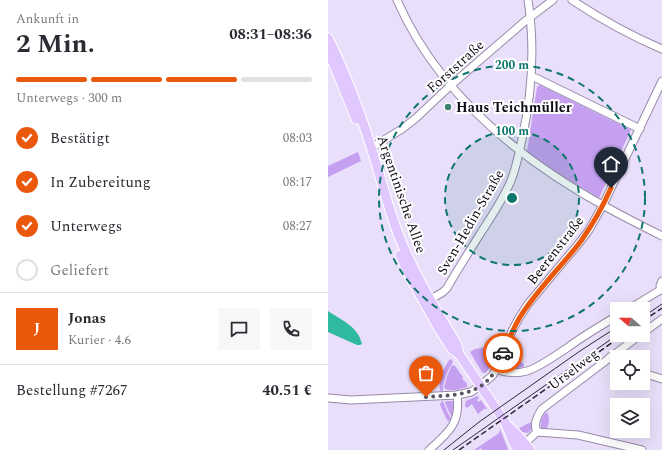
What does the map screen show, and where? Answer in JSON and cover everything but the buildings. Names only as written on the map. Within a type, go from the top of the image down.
[{"type":"main road","name":"Argentinische Allee","points":[[328,38],[341,64],[359,109],[391,216],[427,302]]},
{"type":"main road","name":"Argentinische Allee","points":[[328,52],[353,111],[386,218],[409,275],[457,345],[459,354],[507,425],[520,438],[522,449]]},
{"type":"street","points":[[397,0],[414,34],[431,60],[450,86],[484,121],[520,151],[557,178],[603,205],[662,236]]},
{"type":"street","name":"Sven-Hedin-Straße","points":[[427,302],[447,288],[492,216],[510,183],[520,151],[526,123],[532,77],[532,43],[528,0]]},
{"type":"street","name":"Forststraße","points":[[371,148],[402,129],[416,118],[450,86],[553,0]]},
{"type":"street","points":[[572,0],[612,26],[637,39],[662,49]]},
{"type":"street","points":[[532,77],[537,78],[640,129]]},
{"type":"street","name":"Beerenstraße","points":[[481,386],[488,380],[496,369],[512,331],[524,311],[589,230],[603,205],[662,81]]},
{"type":"street","points":[[641,302],[662,290],[660,286],[662,281]]},
{"type":"street","points":[[650,328],[662,319]]},
{"type":"street","points":[[496,369],[504,372],[515,373],[532,369],[552,358],[610,320]]},
{"type":"street","name":"Urselweg","points":[[620,350],[630,342]]},
{"type":"street","name":"Urselweg","points":[[537,432],[535,425],[536,419],[542,409],[610,357]]},
{"type":"street","points":[[650,375],[662,378]]},
{"type":"street","points":[[328,398],[352,400],[457,395],[471,392],[481,386]]},
{"type":"street","points":[[428,450],[449,432],[455,422],[458,409],[457,395]]},
{"type":"street","points":[[522,449],[537,432],[578,435],[642,450]]},
{"type":"shaded area","points":[[540,85],[631,130],[599,198],[558,173],[527,151],[537,87]]},
{"type":"shaded area","points":[[358,152],[361,161],[328,177],[328,166]]},
{"type":"shaded area","points":[[328,311],[353,328],[362,344],[357,345],[328,332]]},
{"type":"shaded area","points":[[495,347],[496,350],[487,372],[483,373],[470,352],[475,349]]},
{"type":"shaded area","points":[[511,353],[524,364],[524,367],[514,369],[505,367]]},
{"type":"shaded area","points":[[451,359],[453,362],[446,376],[443,391],[440,391],[442,375],[445,367]]},
{"type":"shaded area","points":[[452,365],[455,366],[463,377],[462,378],[467,384],[467,387],[456,390],[447,390],[444,388]]},
{"type":"shaded area","points":[[477,396],[479,398],[477,400],[478,402],[481,400],[487,409],[484,409],[478,414],[472,404],[467,408],[465,406],[466,401]]},
{"type":"shaded area","points":[[443,401],[451,419],[450,421],[446,418],[440,405]]},
{"type":"shaded area","points":[[446,401],[453,401],[453,416],[451,416],[445,403]]},
{"type":"shaded area","points":[[547,412],[549,420],[548,426],[547,428],[541,428],[542,419]]},
{"type":"shaded area","points":[[531,422],[531,430],[528,433],[522,432],[519,428]]},
{"type":"shaded area","points":[[500,429],[508,450],[482,450],[481,448],[474,450],[499,433]]},
{"type":"tram line","points":[[650,312],[662,304]]},
{"type":"tram line","points":[[444,450],[479,422],[610,332]]},
{"type":"tram line","points":[[453,450],[610,340]]},
{"type":"railway","points":[[650,316],[662,308]]},
{"type":"railway","points":[[459,450],[613,342]]},
{"type":"way so far","points":[[426,397],[457,395],[471,392],[492,375],[503,353]]},
{"type":"place","name":"Haus Teichmüller","points":[[448,107]]},
{"type":"route","points":[[503,353],[512,331],[528,304],[589,230],[611,188]]}]
